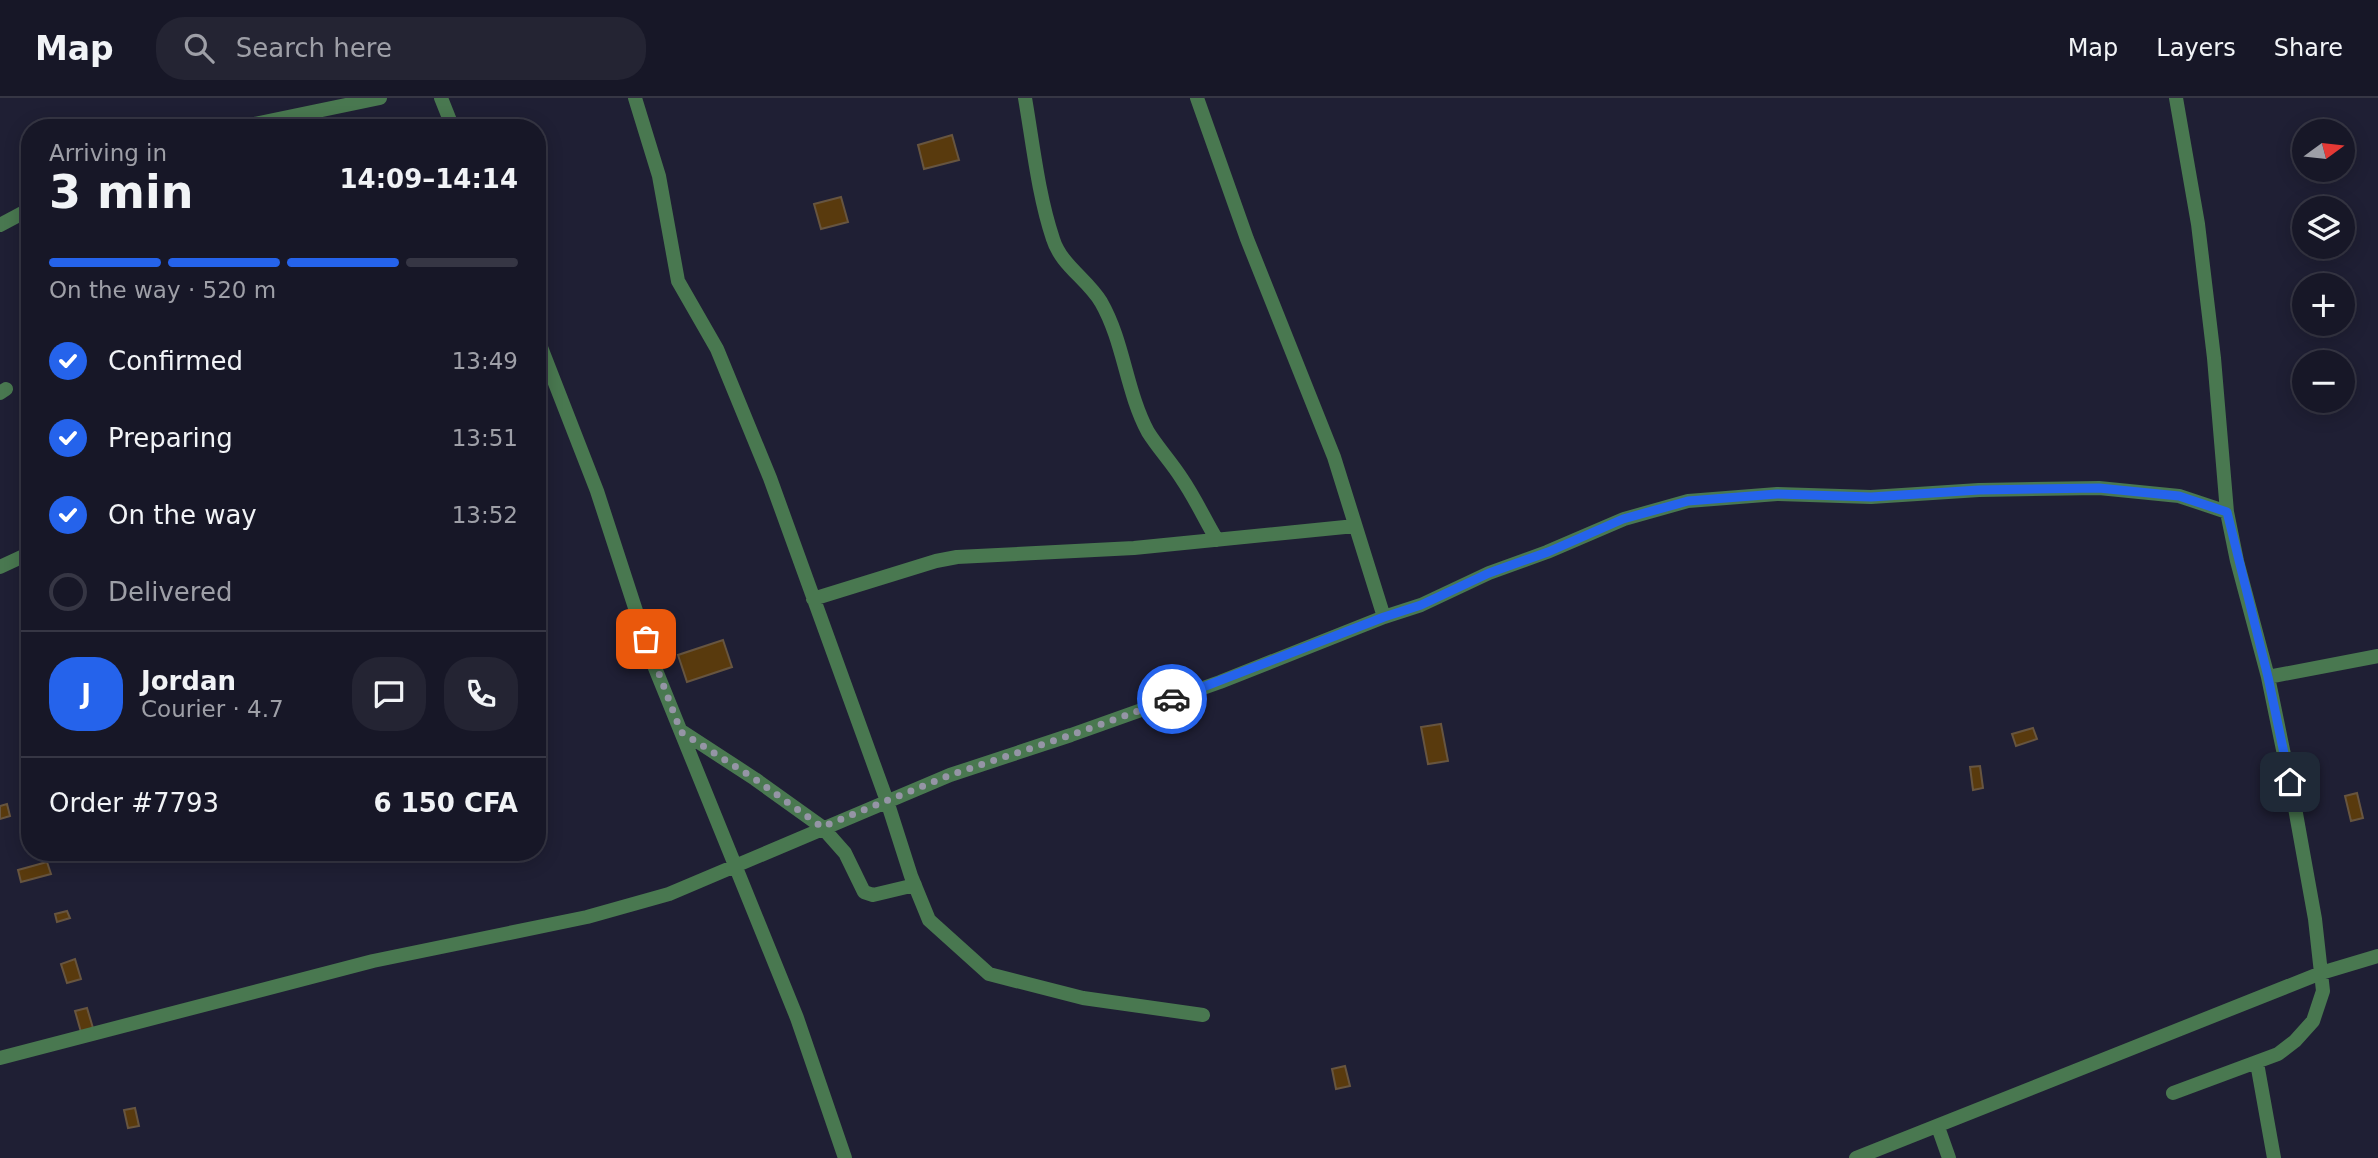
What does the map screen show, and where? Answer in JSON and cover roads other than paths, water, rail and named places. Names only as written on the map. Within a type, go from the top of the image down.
[{"type":"street","points":[[278,119],[380,98]]},
{"type":"street","points":[[441,98],[449,119]]},
{"type":"street","points":[[635,98],[659,176],[678,281],[717,349],[770,478],[929,920],[989,974],[1083,998],[1203,1015]]},
{"type":"street","points":[[1025,98],[1046,217],[1054,242],[1064,260],[1101,302],[1149,432],[1184,482],[1217,540]]},
{"type":"street","points":[[1197,98],[1247,239],[1334,457],[1384,617]]},
{"type":"street","points":[[2173,1093],[2278,1054],[2295,1041],[2313,1021],[2323,991],[2315,919],[2295,808],[2268,677],[2227,512],[2214,358],[2198,224],[2176,98]]},
{"type":"street","points":[[0,225],[21,214]]},
{"type":"street","points":[[546,360],[597,491],[653,663],[797,1018],[845,1158]]},
{"type":"street","points":[[0,1058],[373,961],[587,917],[669,894],[950,775],[1220,681],[1421,605],[1489,573],[1548,552],[1623,519],[1688,501],[1777,494],[1871,497],[1979,490],[2099,488],[2179,496],[2227,512]]},
{"type":"street","points":[[813,599],[957,557],[1133,548],[1355,526]]},
{"type":"street","points":[[0,567],[21,557]]},
{"type":"street","points":[[2268,677],[2378,656]]},
{"type":"street","points":[[681,732],[755,779],[822,827],[845,853],[864,892],[873,895],[915,885]]},
{"type":"street","points":[[1856,1158],[2321,974],[2378,956]]},
{"type":"street","points":[[2256,1063],[2274,1158]]},
{"type":"street","points":[[1938,1127],[1949,1158]]}]
